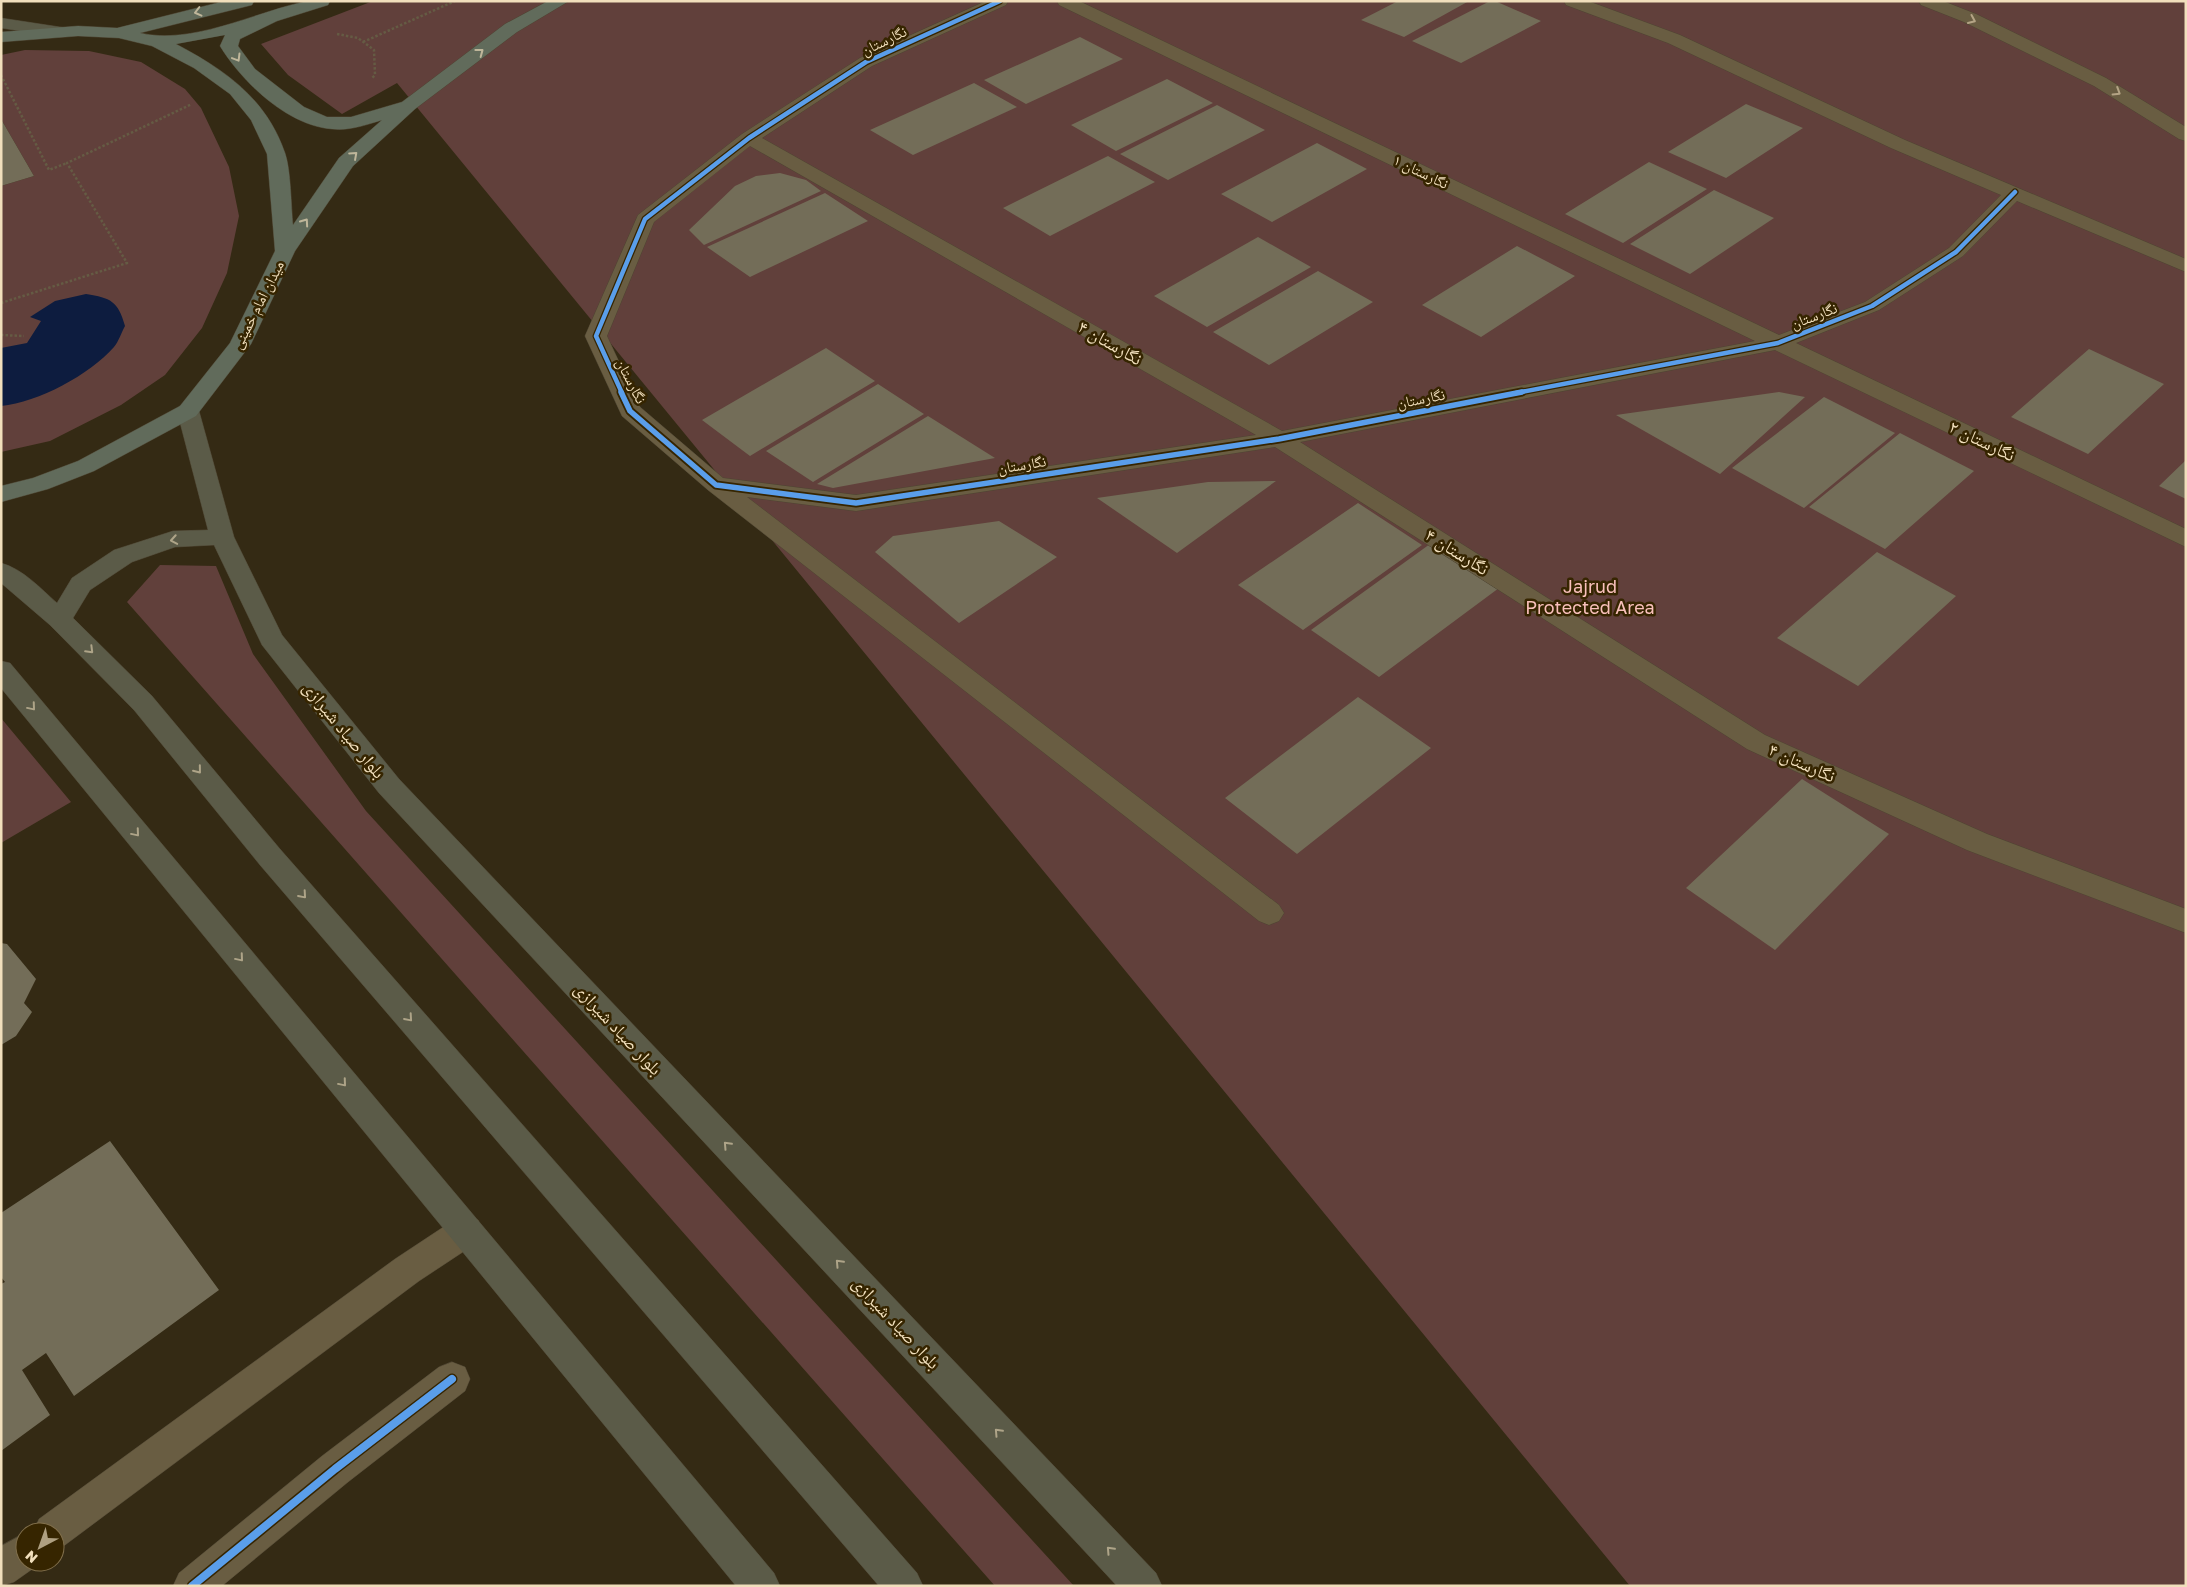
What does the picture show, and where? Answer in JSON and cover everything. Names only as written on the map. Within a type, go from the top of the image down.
[{"type":"highway","points":[[119,33],[246,1]]},
{"type":"highway","points":[[158,42],[213,34],[270,19],[322,1]]},
{"type":"highway","points":[[285,251],[346,162],[409,105],[511,28],[561,1]]},
{"type":"highway","points":[[270,19],[233,36],[229,46],[241,65],[268,89],[316,122],[334,124],[350,122],[409,105]]},
{"type":"highway","name":"میدان امام خمینی","points":[[1,37],[78,31],[119,33],[158,42],[200,64],[236,90],[260,119],[276,154],[285,251],[240,344],[188,412],[86,466],[40,484],[1,494]]},
{"type":"main road","points":[[1,23],[60,32]]},
{"type":"main road","name":"بلوار صیاد شیرازی","points":[[188,412],[222,537],[271,639],[389,786],[1143,1586]]},
{"type":"main road","points":[[59,619],[81,584],[122,556],[173,539],[222,537]]},
{"type":"main road","points":[[1,571],[23,586],[59,619],[144,703],[270,857],[904,1586]]},
{"type":"main road","points":[[1,670],[761,1586]]},
{"type":"street","name":"نگارستان","points":[[1000,1],[866,62],[749,138],[645,218],[596,336],[630,411],[716,485],[856,503],[1279,439],[1778,343],[1872,306],[1956,252],[2015,192]]},
{"type":"street","name":"نگارستان ۱","points":[[1065,1],[1778,343]]},
{"type":"street","points":[[1572,1],[1674,39],[1898,144],[2186,266]]},
{"type":"street","points":[[1927,1],[1970,18],[2100,82],[2186,135]]},
{"type":"street","name":"نگارستان ۴","points":[[749,138],[1279,439],[1756,742],[1977,842],[2186,921]]},
{"type":"street","name":"نگارستان ۲","points":[[1778,343],[2186,539]]},
{"type":"street","points":[[716,485],[1269,913]]},
{"type":"street","points":[[65,1522],[407,1270],[466,1231]]},
{"type":"street","points":[[192,1586],[335,1469],[452,1379]]},
{"type":"street","points":[[1,1569],[15,1559]]},
{"type":"path","points":[[363,42],[455,1]]},
{"type":"path","points":[[332,34],[358,38],[374,50],[375,75],[370,81]]},
{"type":"path","points":[[1,75],[49,170],[196,102]]},
{"type":"path","points":[[1,303],[127,263],[67,163]]},
{"type":"path","points":[[1,335],[24,336]]},
{"type":"green space","name":"Jajrud Protected Area","points":[[373,1],[2186,1],[2186,1586],[1630,1586],[397,83],[342,114],[288,75],[261,44]]},
{"type":"green space","points":[[25,50],[89,51],[141,62],[185,89],[201,108],[229,167],[239,216],[227,273],[202,328],[165,375],[121,405],[50,441],[1,452],[1,186],[34,176],[1,119],[1,55]]},
{"type":"green space","points":[[160,565],[216,566],[253,654],[366,811],[1074,1586],[995,1586],[127,602]]},
{"type":"green space","points":[[1,718],[71,802],[1,843]]},
{"type":"water","points":[[86,294],[107,299],[119,311],[125,326],[114,347],[91,367],[62,386],[31,399],[1,406],[1,348],[27,343],[41,321],[30,317],[55,301]]},
{"type":"building","points":[[1398,1],[1469,1],[1404,37],[1361,20]]},
{"type":"building","points":[[1490,1],[1495,1],[1541,21],[1461,63],[1412,41]]},
{"type":"building","points":[[1080,37],[1123,59],[1026,104],[984,80]]},
{"type":"building","points":[[1167,79],[1213,103],[1116,151],[1071,125]]},
{"type":"building","points":[[974,83],[1017,107],[913,155],[870,130]]},
{"type":"building","points":[[1746,104],[1803,128],[1726,178],[1668,152]]},
{"type":"building","points":[[1217,105],[1265,130],[1168,180],[1120,154]]},
{"type":"building","points":[[1,119],[34,176],[1,186]]},
{"type":"building","points":[[1317,143],[1367,169],[1272,222],[1221,194]]},
{"type":"building","points":[[1108,156],[1155,182],[1050,236],[1003,208]]},
{"type":"building","points":[[1649,162],[1707,189],[1623,243],[1565,214]]},
{"type":"building","points":[[780,173],[806,180],[821,191],[704,245],[689,230],[735,186],[756,176]]},
{"type":"building","points":[[1714,190],[1774,218],[1690,274],[1630,244]]},
{"type":"building","points":[[825,193],[868,221],[750,277],[707,247]]},
{"type":"building","points":[[1258,237],[1311,267],[1207,327],[1154,296]]},
{"type":"building","points":[[1517,246],[1575,276],[1481,337],[1422,305]]},
{"type":"building","points":[[1318,271],[1373,302],[1269,365],[1213,332]]},
{"type":"building","points":[[826,348],[875,381],[750,456],[702,420]]},
{"type":"building","points":[[2089,349],[2164,384],[2088,454],[2011,417]]},
{"type":"building","points":[[878,384],[924,414],[813,482],[766,451]]},
{"type":"building","points":[[1779,392],[1805,397],[1720,474],[1616,415]]},
{"type":"building","points":[[1824,397],[1895,433],[1804,508],[1732,468]]},
{"type":"building","points":[[928,416],[995,458],[833,488],[817,484]]},
{"type":"building","points":[[1900,433],[1974,471],[1885,549],[1809,507]]},
{"type":"building","points":[[2186,460],[2186,499],[2159,486]]},
{"type":"building","points":[[1276,481],[1177,553],[1097,498],[1208,482]]},
{"type":"building","points":[[1358,503],[1422,545],[1303,630],[1238,585]]},
{"type":"building","points":[[999,521],[1057,557],[959,623],[875,552],[893,536]]},
{"type":"building","points":[[1430,544],[1499,588],[1379,677],[1311,630]]},
{"type":"building","points":[[1877,552],[1956,596],[1858,686],[1777,638]]},
{"type":"building","points":[[1358,697],[1431,748],[1297,854],[1225,798]]},
{"type":"building","points":[[1802,779],[1889,834],[1775,950],[1686,888]]},
{"type":"building","points":[[1,943],[7,944],[36,979],[24,1003],[32,1012],[16,1036],[1,1045]]},
{"type":"building","points":[[110,1141],[219,1290],[74,1396],[46,1353],[22,1370],[50,1415],[1,1451],[1,1284],[5,1282],[1,1277],[1,1213]]},
{"type":"cycle path","points":[[1000,1],[866,62],[749,138],[645,219],[596,336],[630,411],[716,485],[856,503],[1279,439],[1778,343],[1872,306],[1956,252],[2015,192]]},
{"type":"cycle path","points":[[192,1586],[335,1469],[452,1379]]}]
